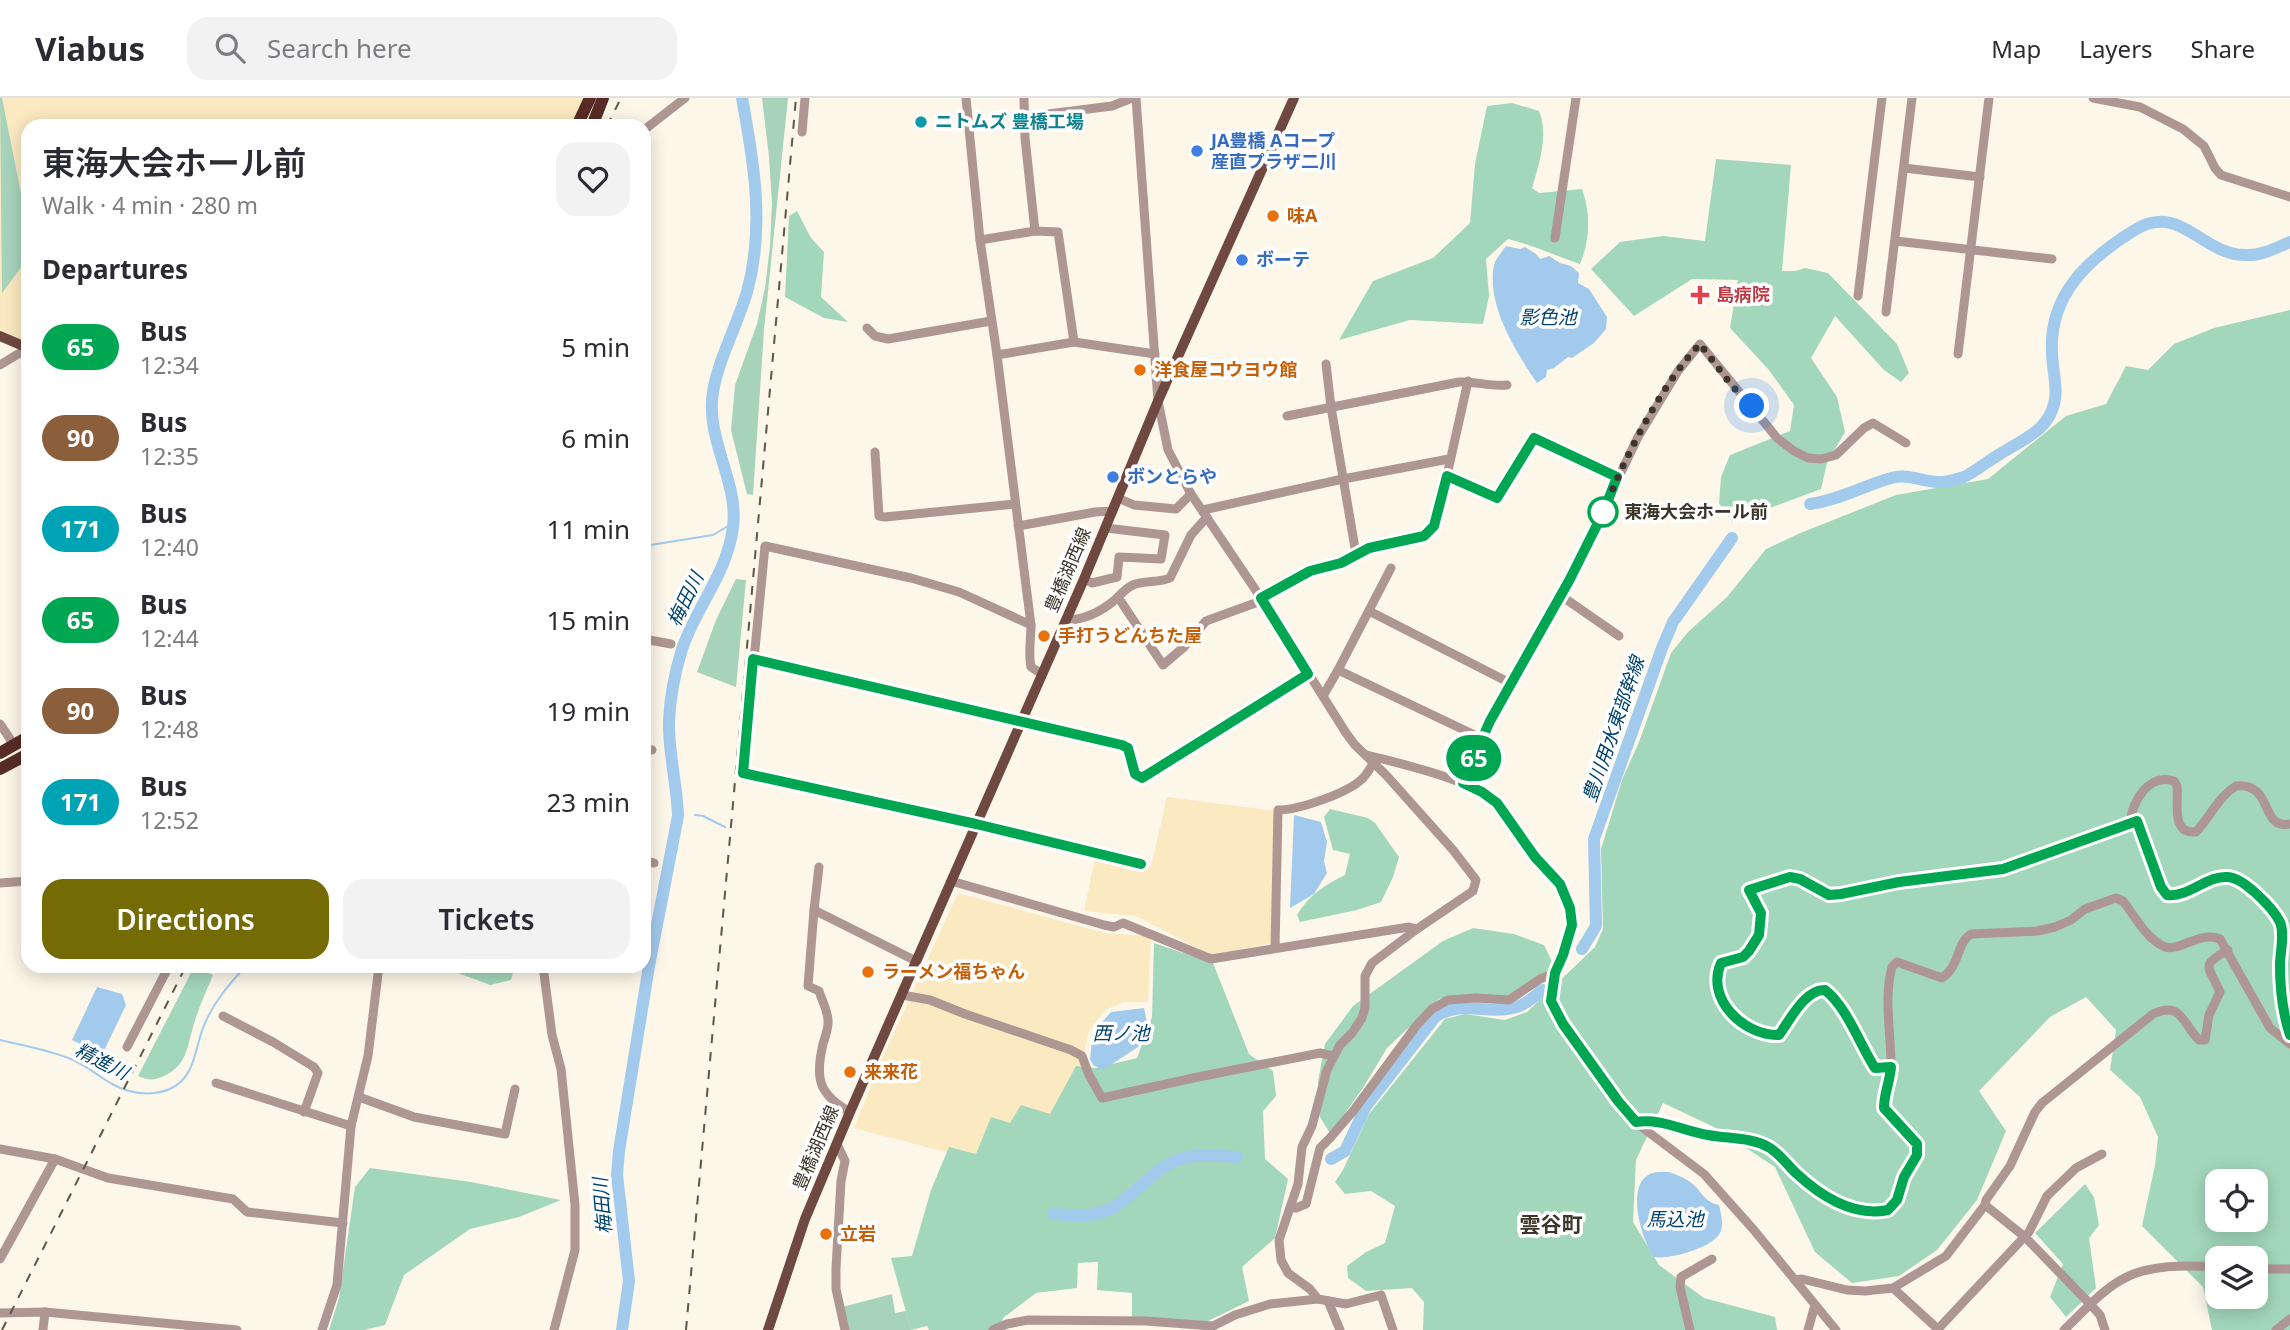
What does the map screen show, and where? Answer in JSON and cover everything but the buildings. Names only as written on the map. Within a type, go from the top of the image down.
[{"type":"highway","points":[[581,119],[590,98]]},
{"type":"highway","points":[[595,119],[603,98]]},
{"type":"highway","points":[[0,753],[21,741]]},
{"type":"highway","points":[[0,769],[21,758]]},
{"type":"main road","name":"豊橋湖西線","points":[[768,1330],[805,1219],[850,1112],[1084,579],[1158,401],[1294,98]]},
{"type":"main road","points":[[0,336],[21,345]]},
{"type":"street","points":[[669,98],[683,100]]},
{"type":"street","points":[[802,132],[805,98]]},
{"type":"street","points":[[967,98],[980,240],[1031,625],[1029,661],[1031,667],[1042,674]]},
{"type":"street","points":[[1024,98],[1035,231]]},
{"type":"street","points":[[1024,117],[1112,106],[1134,98],[1158,401],[1168,450],[1191,494],[1355,745],[1453,850],[1476,880],[1473,891],[1372,963],[1365,976],[1366,1008],[1362,1018],[1333,1056],[1327,1070],[1312,1126],[1302,1147],[1298,1184],[1279,1240],[1281,1259],[1289,1273],[1310,1289],[1318,1299]]},
{"type":"street","points":[[1555,238],[1576,98]]},
{"type":"street","points":[[1858,296],[1882,98]]},
{"type":"street","points":[[1886,312],[1912,98]]},
{"type":"street","points":[[1958,354],[1989,98]]},
{"type":"street","points":[[2093,98],[2140,107],[2183,129],[2204,146],[2221,175],[2290,197]]},
{"type":"street","points":[[651,125],[683,100]]},
{"type":"street","points":[[1904,168],[1980,177]]},
{"type":"street","points":[[980,240],[1035,231],[1058,232],[1074,342]]},
{"type":"street","points":[[1896,241],[2052,259]]},
{"type":"street","points":[[867,328],[875,336],[888,339],[991,321]]},
{"type":"street","points":[[997,355],[1074,342],[1155,354]]},
{"type":"street","points":[[1463,783],[1510,684],[1603,513],[1617,477],[1678,371],[1700,344],[1777,438],[1801,454],[1821,459],[1836,455],[1864,428],[1873,423],[1906,443]]},
{"type":"street","points":[[0,365],[21,352]]},
{"type":"street","points":[[1326,364],[1356,554]]},
{"type":"street","points":[[1118,597],[1163,665],[1184,647],[1206,621],[1261,598],[1310,571],[1341,563],[1356,554],[1390,543],[1424,536],[1434,526],[1468,381]]},
{"type":"street","points":[[1287,416],[1468,381],[1492,387],[1507,385]]},
{"type":"street","points":[[1447,476],[1497,498],[1534,438],[1617,477]]},
{"type":"street","points":[[875,452],[880,516],[1014,504]]},
{"type":"street","points":[[1066,620],[1103,609],[1129,586],[1148,580],[1170,578],[1191,535],[1205,514],[1343,479],[1450,459]]},
{"type":"street","points":[[1118,498],[1134,505],[1176,509],[1191,494]]},
{"type":"street","points":[[1018,526],[1113,511]]},
{"type":"street","points":[[1084,579],[1093,583],[1117,577],[1119,557],[1161,559],[1165,535],[1106,528]]},
{"type":"street","points":[[1031,625],[959,592],[911,578],[765,546],[743,773],[976,824],[1141,864]]},
{"type":"street","points":[[1323,696],[1391,568]]},
{"type":"street","points":[[1560,596],[1619,636]]},
{"type":"street","points":[[1369,611],[1510,684]]},
{"type":"street","points":[[651,640],[671,644]]},
{"type":"street","points":[[753,659],[1122,745],[1128,748],[1135,774],[1142,778],[1308,674]]},
{"type":"street","points":[[1338,670],[1483,738]]},
{"type":"street","points":[[0,724],[14,745]]},
{"type":"street","points":[[1366,755],[1463,783],[1497,803],[1535,857],[1560,884],[1570,908],[1572,925],[1555,973],[1551,1001],[1556,1013],[1636,1122],[1704,1174],[1836,1330]]},
{"type":"street","points":[[1275,948],[1278,810],[1305,806],[1352,786],[1363,779],[1373,764]]},
{"type":"street","points":[[2130,824],[2133,805],[2138,797],[2151,785],[2166,779],[2174,781],[2177,786],[2178,821],[2190,832],[2196,832],[2216,804],[2236,786],[2244,785],[2258,791],[2273,821],[2281,825],[2290,824]]},
{"type":"street","points":[[1891,1067],[1875,1068],[1834,999],[1825,990],[1816,990],[1805,1000],[1779,1035],[1753,1030],[1733,1015],[1720,994],[1717,978],[1721,963],[1743,957],[1759,935],[1762,918],[1748,892],[1751,887],[1790,877],[1800,879],[1829,895],[1899,882],[2003,869],[2138,822],[2161,887],[2167,895],[2176,895],[2218,878],[2231,877],[2252,889],[2274,914],[2281,924],[2280,966],[2285,1019],[2290,1035]]},
{"type":"street","points":[[819,867],[808,986],[819,991],[829,1021],[818,1064],[818,1076],[836,1104],[850,1112]]},
{"type":"street","points":[[951,881],[1104,925],[1114,927],[1123,923],[1210,959],[1409,927],[1417,929]]},
{"type":"street","points":[[0,883],[21,882]]},
{"type":"street","points":[[1636,1122],[1654,1120],[1709,1135],[1759,1142],[1773,1150],[1798,1175],[1831,1200],[1846,1207],[1881,1212],[1888,1210],[1897,1200],[1904,1177],[1918,1150],[1917,1144],[1884,1108],[1891,1067],[1889,997],[1892,967],[1897,962],[1942,978],[1950,972],[1965,938],[1971,934],[2046,929],[2071,920],[2096,904],[2116,898],[2123,901],[2152,938],[2162,946],[2171,948],[2211,936],[2220,939],[2270,1028],[2290,1044]]},
{"type":"street","points":[[814,910],[916,961]]},
{"type":"street","points":[[1795,1280],[1802,1279],[1847,1290],[1893,1288],[1946,1256],[2010,1167],[2035,1112],[2042,1103],[2153,1014],[2165,1009],[2184,1019],[2199,1040],[2205,1040],[2209,1015],[2220,992],[2208,968],[2209,962],[2228,950]]},
{"type":"street","points":[[127,1047],[165,973]]},
{"type":"street","points":[[322,1330],[337,1285],[351,1126],[368,1056],[378,973]]},
{"type":"street","points":[[544,973],[552,1035],[561,1069],[575,1205],[575,1250],[554,1330]]},
{"type":"street","points":[[1290,1208],[1306,1204],[1320,1148],[1354,1110],[1416,1026],[1432,1009],[1448,1000],[1509,1000],[1540,979],[1555,973]]},
{"type":"street","points":[[902,995],[930,1000],[1071,1050],[1082,1056],[1102,1098],[1320,1053],[1333,1056]]},
{"type":"street","points":[[223,1016],[274,1042],[314,1067],[318,1073],[304,1112]]},
{"type":"street","points":[[216,1083],[351,1126]]},
{"type":"street","points":[[359,1097],[414,1116],[505,1134],[515,1089]]},
{"type":"street","points":[[837,1144],[845,1161],[841,1181],[836,1268],[836,1289],[845,1330]]},
{"type":"street","points":[[0,1149],[55,1159],[108,1178],[233,1199],[247,1212],[343,1223]]},
{"type":"street","points":[[1893,1288],[1939,1329],[2025,1237],[2047,1196],[2076,1168],[2102,1154]]},
{"type":"street","points":[[0,1259],[55,1159]]},
{"type":"street","points":[[1985,1205],[2025,1237],[2090,1304],[2100,1315],[2105,1330]]},
{"type":"street","points":[[1690,1330],[1680,1287],[1681,1277],[1712,1259]]},
{"type":"street","points":[[2064,1330],[2090,1304],[2122,1279],[2145,1271],[2171,1267],[2205,1266]]},
{"type":"street","points":[[2268,1269],[2290,1269]]},
{"type":"street","points":[[993,1330],[1028,1320],[1146,1321],[1209,1328],[1235,1315],[1270,1304],[1318,1299],[1346,1304],[1381,1295],[1393,1330]]},
{"type":"street","points":[[1328,1301],[1340,1330]]},
{"type":"street","points":[[1808,1330],[1815,1305]]},
{"type":"street","points":[[43,1330],[45,1312]]},
{"type":"street","points":[[0,1313],[45,1312],[153,1326],[237,1330]]},
{"type":"street","points":[[2276,1330],[2290,1319]]},
{"type":"shaded area","points":[[0,98],[583,98],[575,119],[21,119],[21,340],[0,333]]},
{"type":"shaded area","points":[[1167,797],[1276,811],[1272,943],[1211,955],[1136,916],[1084,911],[1096,854],[1151,867]]},
{"type":"shaded area","points":[[958,893],[1105,933],[1151,936],[1148,1002],[1124,1002],[1105,1010],[1089,1031],[1084,1054],[1092,1077],[1048,1120],[979,1161],[854,1128],[883,1057]]},
{"type":"green space","points":[[0,98],[21,194],[21,267],[2,293]]},
{"type":"green space","points":[[762,98],[788,98],[764,330],[753,495],[747,494],[731,430],[735,385],[757,324],[770,246],[772,203]]},
{"type":"green space","points":[[1512,103],[1539,111],[1542,120],[1542,150],[1532,188],[1539,193],[1582,189],[1588,227],[1580,264],[1508,239],[1486,259],[1489,296],[1483,324],[1410,320],[1339,340],[1373,281],[1433,258],[1470,223],[1475,164],[1487,106]]},
{"type":"green space","points":[[1716,159],[1791,165],[1782,271],[1805,268],[1828,273],[1897,344],[1909,373],[1901,382],[1884,370],[1835,316],[1811,358],[1837,397],[1845,432],[1827,463],[1821,489],[1732,522],[1719,503],[1721,477],[1730,455],[1790,431],[1794,405],[1769,370],[1730,328],[1738,280],[1692,279],[1634,316],[1591,269],[1620,242],[1663,236],[1705,241]]},
{"type":"green space","points":[[797,211],[811,238],[824,252],[821,297],[848,322],[824,318],[785,297],[789,216]]},
{"type":"green space","points":[[2290,310],[2290,1330],[2212,1330],[2208,1309],[2268,1309],[2268,1246],[2205,1246],[2205,1297],[2203,1287],[2142,1226],[2158,1137],[2140,1097],[2110,1070],[2116,1030],[2086,997],[2050,1017],[1979,1091],[2006,1131],[1977,1200],[1937,1250],[1899,1276],[1852,1283],[1815,1252],[1775,1167],[1714,1127],[1663,1103],[1636,1160],[1633,1222],[1659,1265],[1704,1298],[1775,1317],[1777,1330],[1423,1330],[1424,1302],[1412,1288],[1366,1291],[1348,1278],[1347,1266],[1366,1252],[1385,1243],[1395,1206],[1371,1191],[1345,1194],[1335,1182],[1369,1114],[1445,1019],[1465,1014],[1505,1020],[1527,1012],[1595,947],[1603,929],[1601,849],[1622,780],[1639,742],[1671,653],[1688,632],[1727,597],[1766,549],[1896,495],[1988,479],[2066,416],[2106,404],[2126,366],[2148,370],[2174,344],[2214,328]]},
{"type":"green space","points":[[736,579],[746,580],[736,687],[697,672],[716,620]]},
{"type":"green space","points":[[1330,809],[1368,818],[1375,823],[1399,857],[1381,902],[1300,922],[1297,915],[1306,902],[1345,875],[1350,854],[1333,850],[1324,817]]},
{"type":"green space","points":[[1473,928],[1514,934],[1544,945],[1553,964],[1546,980],[1505,1005],[1473,994],[1439,999],[1387,1048],[1345,1113],[1344,1125],[1331,1135],[1320,1117],[1318,1081],[1325,1044],[1353,1006],[1443,941]]},
{"type":"green space","points":[[1154,943],[1213,963],[1249,1054],[1273,1071],[1276,1096],[1263,1111],[1265,1159],[1288,1179],[1275,1238],[1242,1267],[1249,1301],[1206,1322],[1132,1319],[1132,1293],[1097,1290],[1098,1262],[1078,1263],[1077,1288],[1036,1293],[1003,1318],[1001,1330],[929,1330],[927,1326],[911,1330],[891,1258],[912,1256],[931,1190],[949,1147],[976,1154],[991,1117],[1010,1123],[1021,1105],[1050,1114],[1076,1066],[1095,1068],[1137,1058],[1152,1017]]},
{"type":"green space","points":[[191,973],[213,975],[181,1062],[171,1072],[157,1079],[138,1076]]},
{"type":"green space","points":[[458,973],[513,973],[511,980],[490,985]]},
{"type":"green space","points":[[370,1168],[471,1182],[561,1200],[519,1217],[470,1229],[404,1275],[385,1325],[364,1330],[329,1330],[339,1298],[355,1187]]},
{"type":"green space","points":[[2085,1184],[2094,1197],[2099,1225],[2089,1238],[2096,1288],[2066,1317],[2050,1297],[2063,1264],[2035,1233]]},
{"type":"green space","points":[[892,1294],[895,1313],[906,1311],[911,1330],[847,1330],[842,1307]]},
{"type":"water","name":"影色池","points":[[1506,246],[1520,249],[1525,247],[1540,259],[1549,256],[1571,266],[1579,273],[1578,283],[1589,289],[1607,317],[1606,329],[1594,343],[1547,370],[1546,377],[1537,383],[1512,343],[1494,296],[1494,265]]},
{"type":"water","points":[[1294,815],[1321,822],[1327,842],[1324,861],[1327,873],[1314,894],[1290,908]]},
{"type":"water","points":[[97,987],[122,994],[126,1005],[102,1055],[72,1040]]},
{"type":"water","name":"西ノ池","points":[[1144,1008],[1147,1022],[1138,1047],[1103,1070],[1093,1065],[1090,1059],[1093,1032],[1111,1012]]},
{"type":"water","name":"馬込池","points":[[1669,1172],[1691,1182],[1708,1200],[1719,1205],[1722,1227],[1715,1238],[1700,1248],[1679,1255],[1654,1257],[1638,1215],[1638,1191],[1641,1182],[1648,1175]]},
{"type":"waterway","name":"梅田川","points":[[651,956],[678,816],[669,732],[675,676],[688,633],[725,560],[733,527],[734,510],[717,444],[712,409],[719,366],[747,292],[756,243],[754,171],[742,98]]},
{"type":"waterway","name":"豊川用水東部幹線","points":[[1810,504],[1898,477],[1943,482],[1964,477],[2040,428],[2050,415],[2054,403],[2056,389],[2052,359],[2053,332],[2064,296],[2087,267],[2133,231],[2149,223],[2164,222],[2190,231],[2215,247],[2245,255],[2263,253],[2290,242]]},
{"type":"waterway","name":"精進川","points":[[651,545],[713,535],[733,523]]},
{"type":"waterway","name":"豊川用水東部幹線","points":[[1582,949],[1596,926],[1594,839],[1662,648],[1673,622],[1732,538]]},
{"type":"waterway","points":[[695,815],[725,827]]},
{"type":"waterway","name":"精進川","points":[[0,1040],[64,1057],[124,1089],[156,1093],[176,1086],[184,1079],[211,1011],[240,973]]},
{"type":"waterway","name":"梅田川","points":[[622,1330],[629,1281],[617,1175],[648,973]]},
{"type":"waterway","name":"豊川用水東部幹線","points":[[1331,1159],[1345,1151],[1366,1106],[1435,1017],[1455,1009],[1513,1008],[1542,990]]},
{"type":"waterway","name":"豊川用水東部幹線","points":[[1053,1214],[1084,1215],[1105,1211],[1123,1201],[1161,1169],[1178,1160],[1200,1156],[1237,1157]]},
{"type":"railway","points":[[610,119],[621,98]]},
{"type":"railway","points":[[686,1330],[796,98]]},
{"type":"railway","points":[[2,1330],[182,973]]},
{"type":"bus line","name":"65","points":[[1141,864],[976,824],[743,773],[753,659],[1122,745],[1128,748],[1135,774],[1142,778],[1308,674],[1261,598],[1310,571],[1341,563],[1369,548],[1424,536],[1434,526],[1447,476],[1497,498],[1534,438],[1617,477],[1603,513],[1570,579],[1490,721],[1463,783],[1497,803],[1535,857],[1560,884],[1570,908],[1572,925],[1555,973],[1551,1001],[1563,1024],[1636,1122],[1654,1120],[1709,1135],[1759,1142],[1773,1150],[1798,1175],[1831,1200],[1846,1207],[1872,1211],[1881,1212],[1893,1207],[1918,1150],[1917,1144],[1884,1108],[1891,1067],[1875,1068],[1834,999],[1825,990],[1816,990],[1805,1000],[1779,1035],[1753,1030],[1744,1024],[1733,1015],[1720,994],[1717,978],[1721,963],[1743,957],[1759,935],[1761,913],[1749,890],[1751,887],[1790,877],[1800,879],[1829,895],[1899,882],[2003,869],[2137,821],[2164,893],[2176,895],[2218,878],[2231,877],[2252,889],[2274,914],[2281,924],[2280,966],[2285,1019],[2290,1035]]},
{"type":"place","name":"ニトムズ 豊橋工場","points":[[921,122]]},
{"type":"place","name":"JA豊橋 Aコープ 産直プラザ二川","points":[[1197,151]]},
{"type":"place","name":"味A","points":[[1273,216]]},
{"type":"place","name":"ボーテ","points":[[1242,260]]},
{"type":"place","name":"島病院","points":[[1700,295]]},
{"type":"place","name":"洋食屋コウヨウ館","points":[[1140,370]]},
{"type":"place","name":"ボンとらや","points":[[1113,477]]},
{"type":"place","name":"東海大会ホール前","points":[[1603,512]]},
{"type":"place","name":"手打うどんちた屋","points":[[1044,636]]},
{"type":"place","name":"ラーメン福ちゃん","points":[[868,972]]},
{"type":"place","name":"来来花","points":[[850,1072]]},
{"type":"place","name":"立岩","points":[[826,1234]]},
{"type":"district","name":"雲谷町","points":[[1551,1225]]},
{"type":"route","points":[[1603,512],[1617,477],[1650,416],[1678,371],[1700,344],[1732,386],[1752,406]]}]
